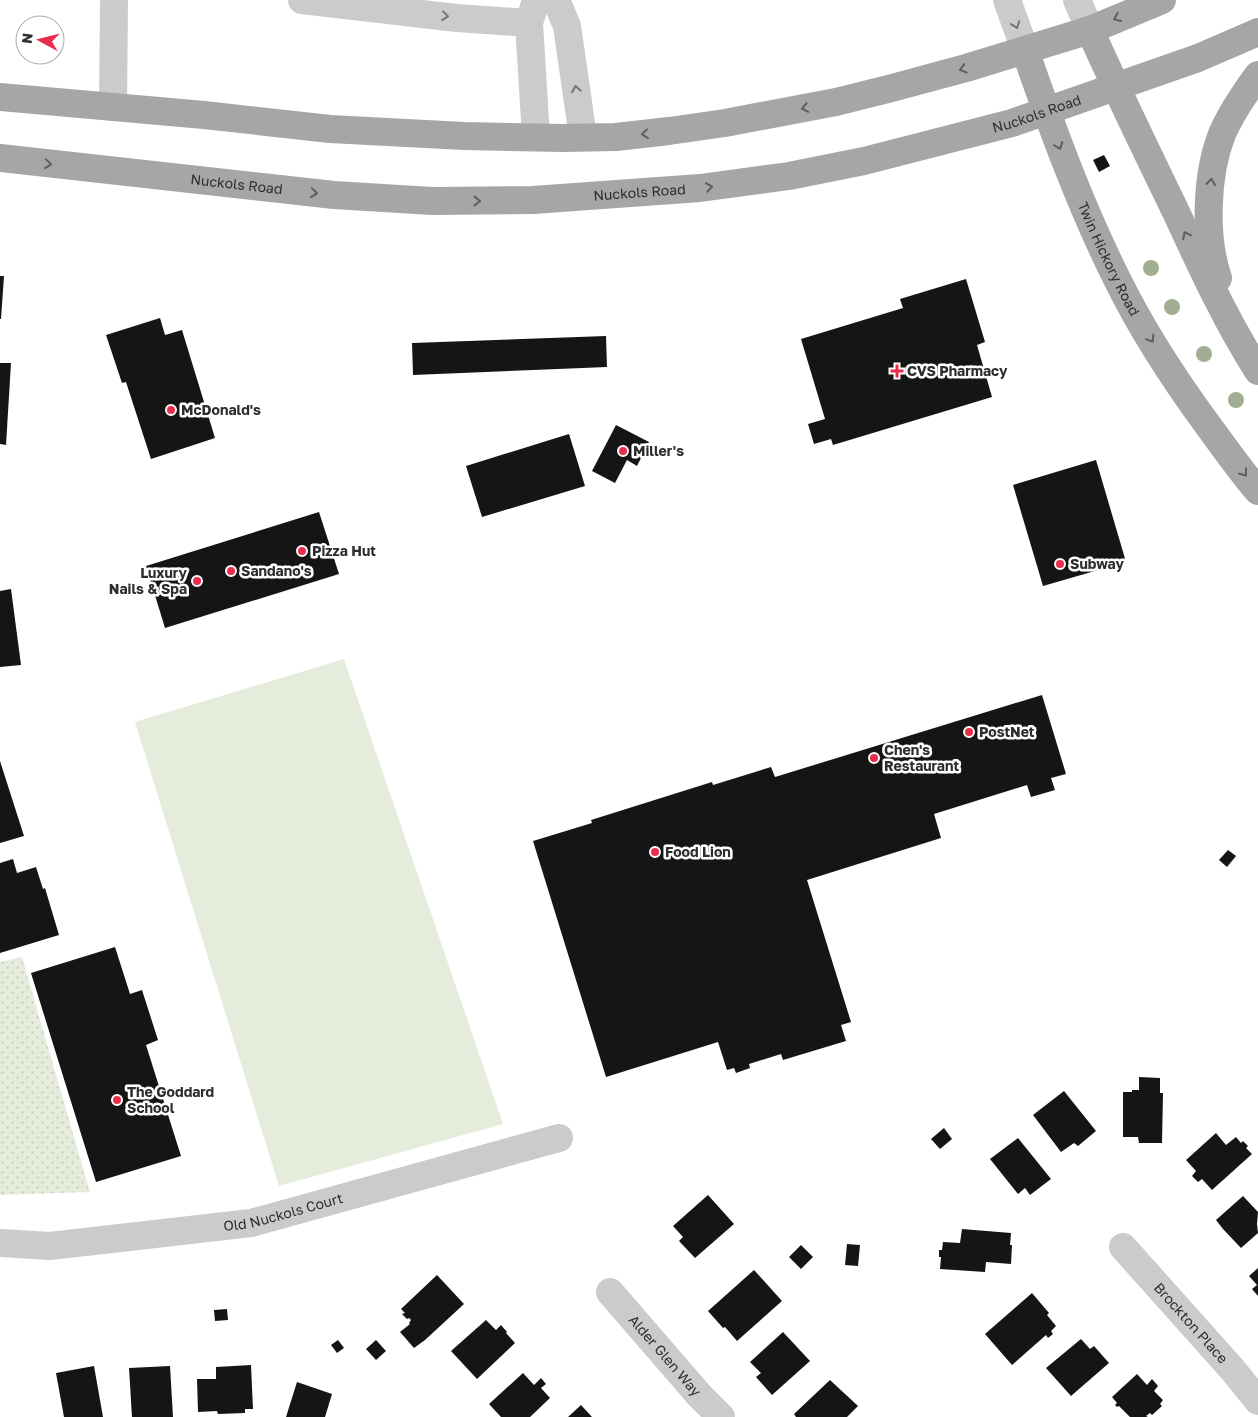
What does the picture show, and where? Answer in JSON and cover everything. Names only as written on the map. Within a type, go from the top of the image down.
[{"type":"main road","points":[[0,97],[330,129],[536,138],[616,136],[725,123],[828,104],[901,86],[1090,30],[1162,0]]},
{"type":"main road","points":[[1090,30],[1210,285],[1243,348],[1258,371]]},
{"type":"main road","name":"Nuckols Road","points":[[0,158],[334,195],[432,201],[533,200],[700,188],[789,176],[864,161],[1012,123],[1198,58],[1258,32]]},
{"type":"main road","name":"Twin Hickory Road","points":[[1025,50],[1071,177],[1117,280],[1192,403],[1258,491]]},
{"type":"main road","points":[[1243,348],[1215,268],[1210,232],[1209,197],[1213,162],[1222,134],[1238,102],[1258,75]]},
{"type":"street","points":[[113,107],[114,0]]},
{"type":"street","points":[[302,0],[397,5],[457,18],[532,12],[536,138]]},
{"type":"street","points":[[556,0],[567,26],[584,137]]},
{"type":"street","name":"Twin Hickory Road","points":[[1007,0],[1025,50]]},
{"type":"street","points":[[1077,0],[1090,30]]},
{"type":"street","name":"Old Nuckols Court","points":[[0,1243],[50,1246],[251,1223],[559,1138]]},
{"type":"street","name":"Brockton Place","points":[[1123,1247],[1232,1369],[1258,1401]]},
{"type":"street","name":"Alder Glen Way","points":[[610,1292],[699,1395],[721,1417]]},
{"type":"green space","points":[[344,659],[503,1124],[279,1186],[135,722]]},
{"type":"green space","points":[[22,957],[90,1192],[0,1195],[0,962]]},
{"type":"building","points":[[1104,155],[1110,166],[1099,172],[1093,160]]},
{"type":"building","points":[[0,276],[4,276],[1,319],[0,319]]},
{"type":"building","name":"CVS Pharmacy","points":[[966,279],[985,342],[977,345],[992,397],[833,445],[831,439],[814,444],[808,424],[825,419],[801,339],[903,308],[900,299]]},
{"type":"building","name":"McDonald's","points":[[160,318],[165,335],[182,330],[215,438],[151,459],[126,382],[122,383],[106,335]]},
{"type":"building","points":[[606,336],[607,367],[413,375],[412,343]]},
{"type":"building","points":[[0,363],[11,363],[6,445],[0,444]]},
{"type":"building","name":"Miller's","points":[[616,425],[649,442],[637,466],[627,460],[615,483],[592,471]]},
{"type":"building","points":[[569,434],[585,486],[482,517],[466,466]]},
{"type":"building","points":[[1096,460],[1126,562],[1043,586],[1013,485]]},
{"type":"building","points":[[319,512],[339,574],[165,628],[146,566]]},
{"type":"building","points":[[11,589],[21,665],[0,667],[0,591]]},
{"type":"building","points":[[1042,695],[1066,774],[1051,778],[1055,790],[1031,797],[1027,785],[934,814],[941,838],[807,880],[851,1022],[841,1025],[846,1041],[783,1060],[781,1054],[749,1064],[750,1068],[736,1073],[734,1068],[727,1070],[718,1042],[606,1077],[533,841],[592,823],[591,820],[712,782],[713,785],[771,767],[775,777]]},
{"type":"building","points":[[0,761],[24,836],[0,843]]},
{"type":"building","points":[[1228,850],[1236,856],[1227,867],[1219,860]]},
{"type":"building","points":[[13,859],[17,873],[36,867],[43,889],[45,888],[59,935],[0,953],[0,863]]},
{"type":"building","name":"The Goddard School","points":[[115,947],[130,994],[142,990],[158,1040],[146,1045],[181,1156],[96,1182],[31,973]]},
{"type":"building","points":[[1139,1077],[1160,1078],[1160,1093],[1163,1093],[1162,1143],[1139,1143],[1138,1137],[1123,1137],[1123,1092],[1139,1090]]},
{"type":"building","points":[[1064,1091],[1096,1131],[1078,1146],[1074,1143],[1061,1152],[1033,1115]]},
{"type":"building","points":[[944,1128],[952,1139],[940,1149],[931,1139]]},
{"type":"building","points":[[1216,1133],[1226,1145],[1236,1137],[1241,1143],[1243,1141],[1248,1146],[1246,1148],[1252,1154],[1212,1190],[1202,1179],[1198,1182],[1192,1176],[1196,1171],[1186,1160]]},
{"type":"building","points":[[1018,1138],[1051,1179],[1030,1195],[1025,1188],[1018,1194],[990,1159]]},
{"type":"building","points":[[708,1195],[734,1224],[695,1258],[679,1241],[683,1237],[673,1226]]},
{"type":"building","points":[[1243,1196],[1258,1212],[1258,1233],[1241,1248],[1216,1220]]},
{"type":"building","points":[[962,1229],[1011,1233],[1011,1264],[986,1262],[985,1272],[940,1269],[941,1257],[939,1257],[939,1250],[942,1250],[943,1242],[960,1243]]},
{"type":"building","points":[[847,1244],[860,1245],[858,1266],[845,1265]]},
{"type":"building","points":[[801,1245],[813,1257],[801,1269],[789,1257]]},
{"type":"building","points":[[1258,1268],[1258,1296],[1252,1289],[1257,1285],[1249,1276]]},
{"type":"building","points":[[754,1270],[782,1301],[737,1341],[708,1311]]},
{"type":"building","points":[[437,1275],[464,1304],[414,1348],[400,1332],[410,1324],[411,1320],[402,1314],[405,1313],[401,1309]]},
{"type":"building","points":[[1032,1293],[1049,1313],[1047,1315],[1056,1326],[1051,1331],[1053,1334],[1048,1338],[1046,1335],[1012,1365],[985,1334]]},
{"type":"building","points":[[227,1309],[228,1320],[215,1321],[214,1310]]},
{"type":"building","points":[[486,1320],[496,1330],[501,1325],[515,1343],[477,1379],[451,1351]]},
{"type":"building","points":[[783,1332],[810,1361],[772,1395],[756,1377],[761,1373],[750,1362]]},
{"type":"building","points":[[1081,1339],[1090,1349],[1094,1346],[1109,1363],[1071,1396],[1046,1368]]},
{"type":"building","points":[[338,1340],[344,1348],[337,1353],[331,1345]]},
{"type":"building","points":[[376,1340],[386,1351],[376,1360],[366,1349]]},
{"type":"building","points":[[251,1365],[253,1409],[245,1409],[245,1413],[218,1414],[217,1411],[198,1412],[197,1379],[216,1379],[216,1367]]},
{"type":"building","points":[[94,1366],[103,1417],[64,1417],[56,1373]]},
{"type":"building","points":[[170,1366],[173,1417],[132,1417],[129,1368]]},
{"type":"building","points":[[523,1373],[534,1385],[541,1378],[546,1384],[541,1388],[550,1398],[530,1417],[501,1417],[489,1404]]},
{"type":"building","points":[[1137,1374],[1147,1385],[1152,1379],[1158,1386],[1154,1391],[1163,1400],[1160,1404],[1162,1406],[1152,1415],[1150,1413],[1146,1416],[1148,1417],[1130,1417],[1119,1406],[1115,1405],[1117,1403],[1112,1397]]},
{"type":"building","points":[[830,1380],[858,1406],[847,1417],[796,1417],[794,1414]]},
{"type":"building","points":[[297,1382],[332,1394],[325,1417],[286,1417]]},
{"type":"building","points":[[581,1405],[592,1417],[568,1417]]},
{"type":"place","name":"CVS Pharmacy","points":[[897,371]]},
{"type":"place","name":"McDonald's","points":[[171,410]]},
{"type":"place","name":"Miller's","points":[[623,451]]},
{"type":"place","name":"Pizza Hut","points":[[302,551]]},
{"type":"place","name":"Subway","points":[[1060,564]]},
{"type":"place","name":"Sandano's","points":[[231,571]]},
{"type":"place","name":"Luxury Nails & Spa","points":[[197,581]]},
{"type":"place","name":"PostNet","points":[[969,732]]},
{"type":"place","name":"Chen's Restaurant","points":[[874,758]]},
{"type":"place","name":"Food Lion","points":[[655,852]]},
{"type":"place","name":"The Goddard School","points":[[117,1100]]}]
